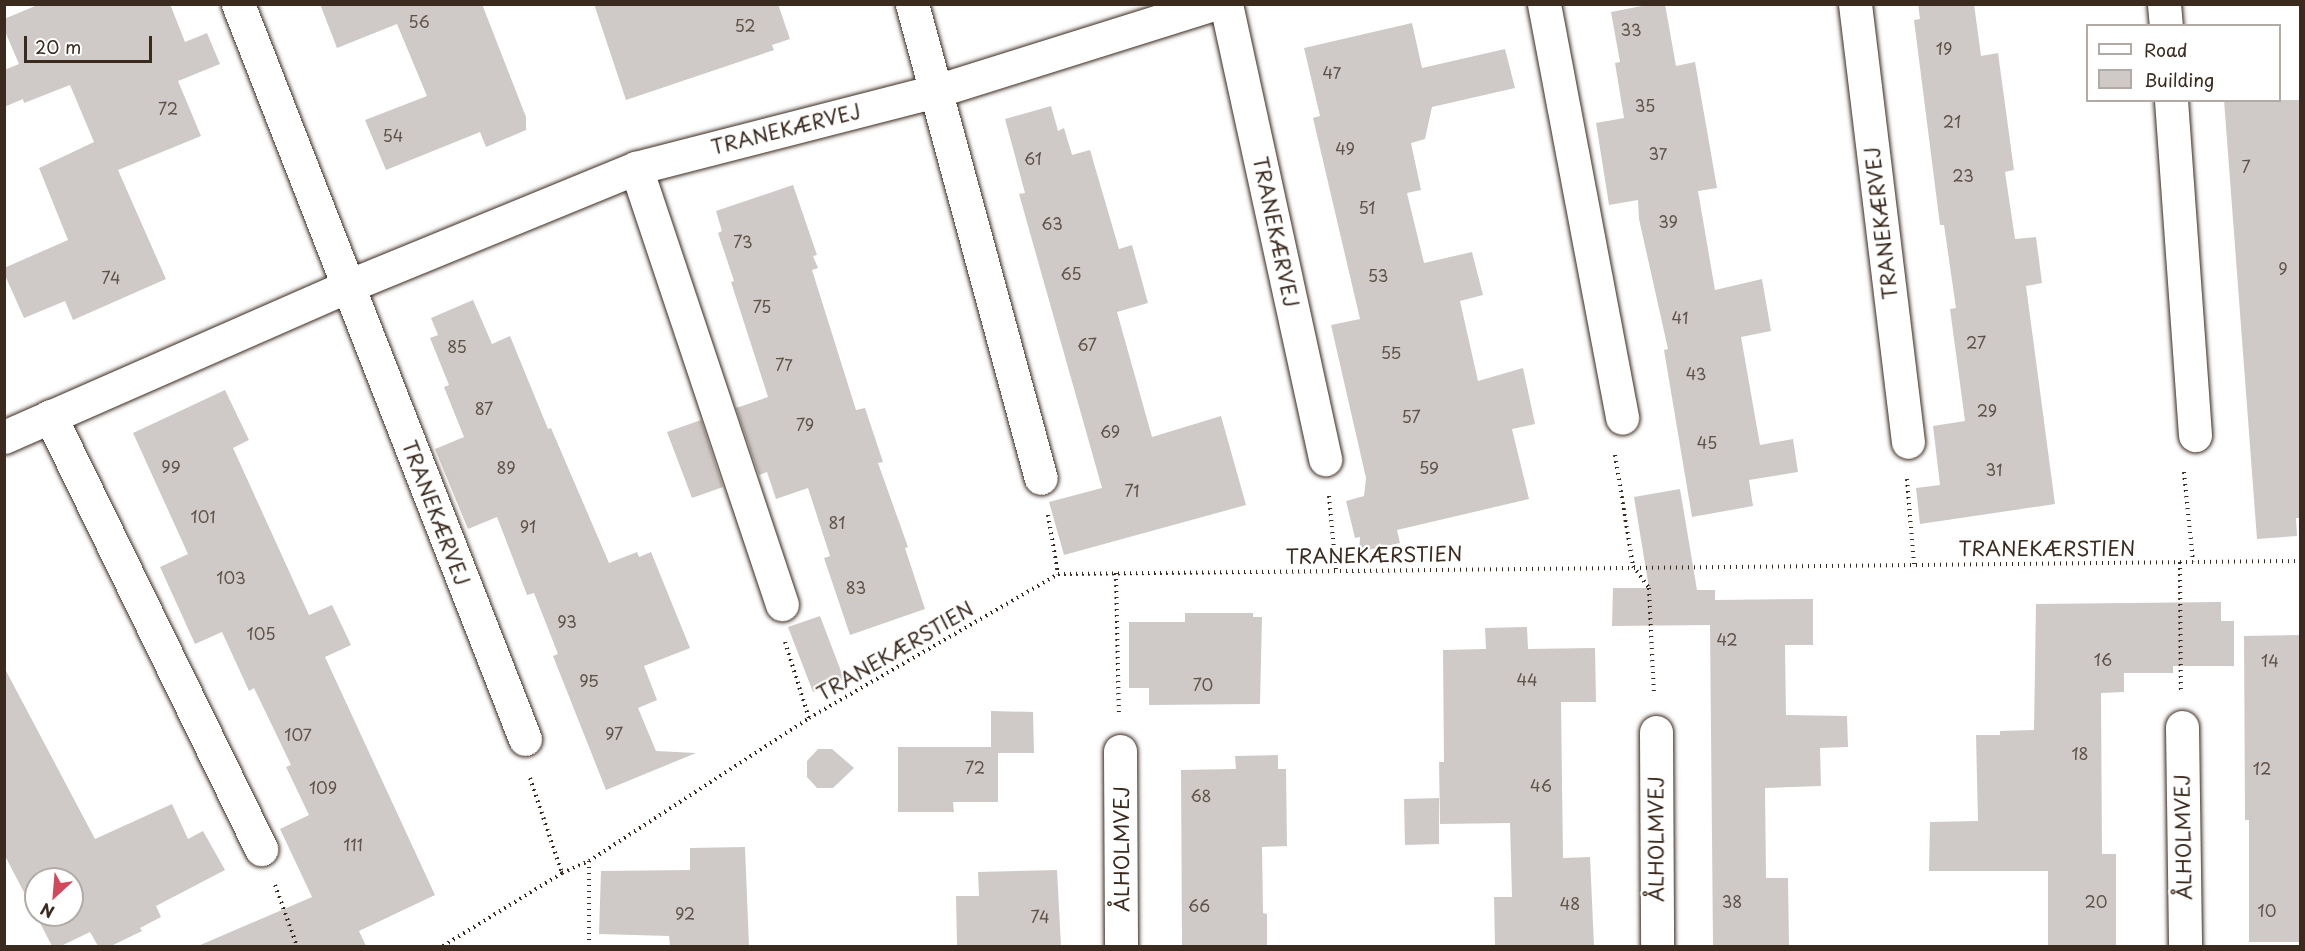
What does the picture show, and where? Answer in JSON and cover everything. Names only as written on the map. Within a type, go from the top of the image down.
[{"type":"street","name":"TRANEKÆRVEJ","points":[[238,4],[525,740]]},
{"type":"street","points":[[912,4],[1041,478]]},
{"type":"street","name":"TRANEKÆRVEJ","points":[[4,437],[348,286],[636,168],[936,91],[1213,4]]},
{"type":"street","name":"TRANEKÆRVEJ","points":[[1226,4],[1325,459]]},
{"type":"street","points":[[1544,4],[1622,418]]},
{"type":"street","name":"TRANEKÆRVEJ","points":[[1855,4],[1908,442]]},
{"type":"street","points":[[2164,4],[2166,24]]},
{"type":"street","points":[[2171,102],[2195,435]]},
{"type":"street","points":[[636,168],[782,604]]},
{"type":"street","points":[[50,416],[261,849]]},
{"type":"street","name":"ÅLHOLMVEJ","points":[[2182,728],[2185,946]]},
{"type":"street","name":"ÅLHOLMVEJ","points":[[1656,732],[1657,946]]},
{"type":"street","name":"ÅLHOLMVEJ","points":[[1120,751],[1122,946]]},
{"type":"path","points":[[1622,418],[1611,434],[1634,566],[1650,588],[1656,732]]},
{"type":"path","points":[[2193,562],[2182,448],[2195,435]]},
{"type":"path","points":[[1908,442],[1905,452],[1914,565]]},
{"type":"path","points":[[1325,459],[1336,570]]},
{"type":"path","points":[[1041,478],[1058,574]]},
{"type":"path","name":"TRANEKÆRSTIEN","points":[[443,946],[562,873],[589,861],[809,718],[1058,574],[1634,566],[2301,561]]},
{"type":"path","points":[[2180,562],[2182,728]]},
{"type":"path","points":[[1116,573],[1120,751]]},
{"type":"path","name":"TRANEKÆRSTIEN","points":[[782,604],[778,622],[809,718]]},
{"type":"path","points":[[525,740],[521,753],[562,873]]},
{"type":"path","points":[[261,849],[297,946]]},
{"type":"path","points":[[589,861],[589,946]]},
{"type":"building","points":[[40,4],[170,4],[185,42],[207,33],[220,64],[178,81],[201,136],[118,170],[166,279],[73,320],[65,301],[24,318],[4,273],[4,268],[68,240],[39,168],[94,142],[70,85],[24,103],[23,99],[4,107],[4,70],[19,64],[4,29],[4,19]]},
{"type":"building","points":[[320,4],[482,4],[526,117],[526,130],[486,147],[480,132],[386,170],[365,120],[427,96],[397,24],[337,48]]},
{"type":"building","points":[[594,4],[778,4],[790,39],[772,45],[774,50],[626,100]]},
{"type":"building","points":[[1652,4],[1665,4],[1676,66],[1695,62],[1717,188],[1698,191],[1715,290],[1762,279],[1771,331],[1741,337],[1760,445],[1793,439],[1798,472],[1749,480],[1753,506],[1692,517],[1664,350],[1668,349],[1639,219],[1638,200],[1609,205],[1596,123],[1624,118],[1615,63],[1620,62],[1611,12]]},
{"type":"building","points":[[1918,4],[1974,4],[1981,56],[1998,53],[2014,170],[2005,172],[2015,239],[2036,237],[2042,283],[2026,286],[2055,504],[1920,524],[1916,488],[1940,485],[1933,426],[1965,421],[1950,309],[1956,308],[1944,225],[1940,225],[1914,20],[1920,19]]},
{"type":"building","points":[[1412,23],[1422,68],[1505,49],[1515,88],[1432,107],[1425,139],[1411,143],[1421,190],[1407,193],[1424,263],[1472,252],[1483,295],[1460,301],[1478,381],[1523,368],[1535,424],[1512,429],[1529,499],[1397,530],[1400,543],[1359,552],[1360,537],[1355,538],[1346,501],[1364,496],[1366,478],[1331,325],[1360,319],[1313,118],[1320,116],[1304,48]]},
{"type":"building","points":[[2301,100],[2301,518],[2296,518],[2297,536],[2257,539],[2224,102]]},
{"type":"building","points":[[1051,106],[1058,131],[1064,128],[1072,155],[1090,150],[1119,249],[1132,245],[1148,303],[1117,312],[1152,437],[1221,416],[1246,505],[1064,555],[1049,502],[1102,488],[1019,194],[1025,193],[1005,119]]},
{"type":"building","points":[[793,185],[817,255],[813,256],[818,268],[812,270],[856,410],[865,408],[883,462],[878,463],[908,547],[905,548],[925,609],[850,635],[824,558],[830,556],[808,488],[776,499],[767,472],[759,475],[736,408],[768,397],[731,282],[734,281],[718,233],[722,231],[716,211]]},
{"type":"building","points":[[473,300],[492,344],[510,336],[548,429],[551,428],[609,563],[637,552],[639,557],[651,552],[690,648],[644,666],[657,700],[638,708],[656,751],[696,753],[606,790],[553,656],[558,654],[534,593],[527,595],[497,517],[468,529],[435,449],[464,437],[444,387],[449,385],[430,338],[438,335],[431,318]]},
{"type":"building","points":[[225,390],[249,440],[233,448],[309,615],[332,605],[351,645],[325,657],[435,895],[359,931],[366,946],[198,946],[312,897],[280,829],[309,815],[286,767],[291,765],[254,688],[249,691],[222,632],[195,644],[160,567],[188,554],[133,433]]},
{"type":"building","points":[[701,420],[723,487],[692,498],[667,432]]},
{"type":"building","points":[[1680,489],[1697,590],[1715,590],[1715,600],[1813,599],[1813,645],[1785,645],[1786,715],[1847,716],[1848,747],[1820,748],[1821,786],[1765,788],[1766,878],[1788,878],[1789,946],[1713,946],[1710,625],[1612,626],[1613,588],[1649,588],[1634,497]]},
{"type":"building","points":[[2221,602],[2221,621],[2234,621],[2234,666],[2173,666],[2173,673],[2124,673],[2124,692],[2101,693],[2102,854],[2116,854],[2116,946],[2048,946],[2048,871],[1929,871],[1930,822],[1978,821],[1976,735],[2000,735],[2000,731],[2034,730],[2036,604]]},
{"type":"building","points":[[1185,613],[1253,613],[1253,617],[1262,617],[1260,704],[1149,705],[1149,688],[1129,688],[1129,622],[1185,622]]},
{"type":"building","points":[[820,616],[844,679],[813,692],[788,627]]},
{"type":"building","points":[[1527,627],[1528,649],[1595,648],[1596,702],[1561,702],[1563,858],[1590,857],[1594,946],[1495,946],[1494,897],[1512,897],[1510,823],[1440,824],[1439,762],[1444,762],[1443,650],[1486,649],[1485,628]]},
{"type":"building","points":[[2301,635],[2301,942],[2249,942],[2249,820],[2245,820],[2244,636]]},
{"type":"building","points":[[4,667],[95,839],[172,804],[188,839],[203,831],[225,870],[156,906],[161,917],[140,928],[142,931],[111,946],[98,946],[90,932],[61,946],[52,946],[42,927],[84,927],[84,867],[24,867],[24,892],[4,854]]},
{"type":"building","points":[[991,711],[1033,712],[1034,753],[998,753],[998,802],[953,802],[954,812],[898,812],[898,747],[991,747]]},
{"type":"building","points":[[818,749],[832,749],[854,768],[833,788],[817,788],[807,777],[807,761]]},
{"type":"building","points":[[1278,755],[1278,769],[1286,769],[1287,846],[1262,847],[1263,913],[1267,914],[1267,946],[1182,946],[1181,770],[1236,769],[1235,756]]},
{"type":"building","points":[[1439,798],[1439,844],[1405,845],[1404,799]]},
{"type":"building","points":[[745,847],[749,946],[670,946],[669,936],[599,934],[601,871],[690,870],[690,848]]},
{"type":"building","points":[[1057,870],[1061,946],[957,946],[956,896],[979,896],[978,872]]}]
